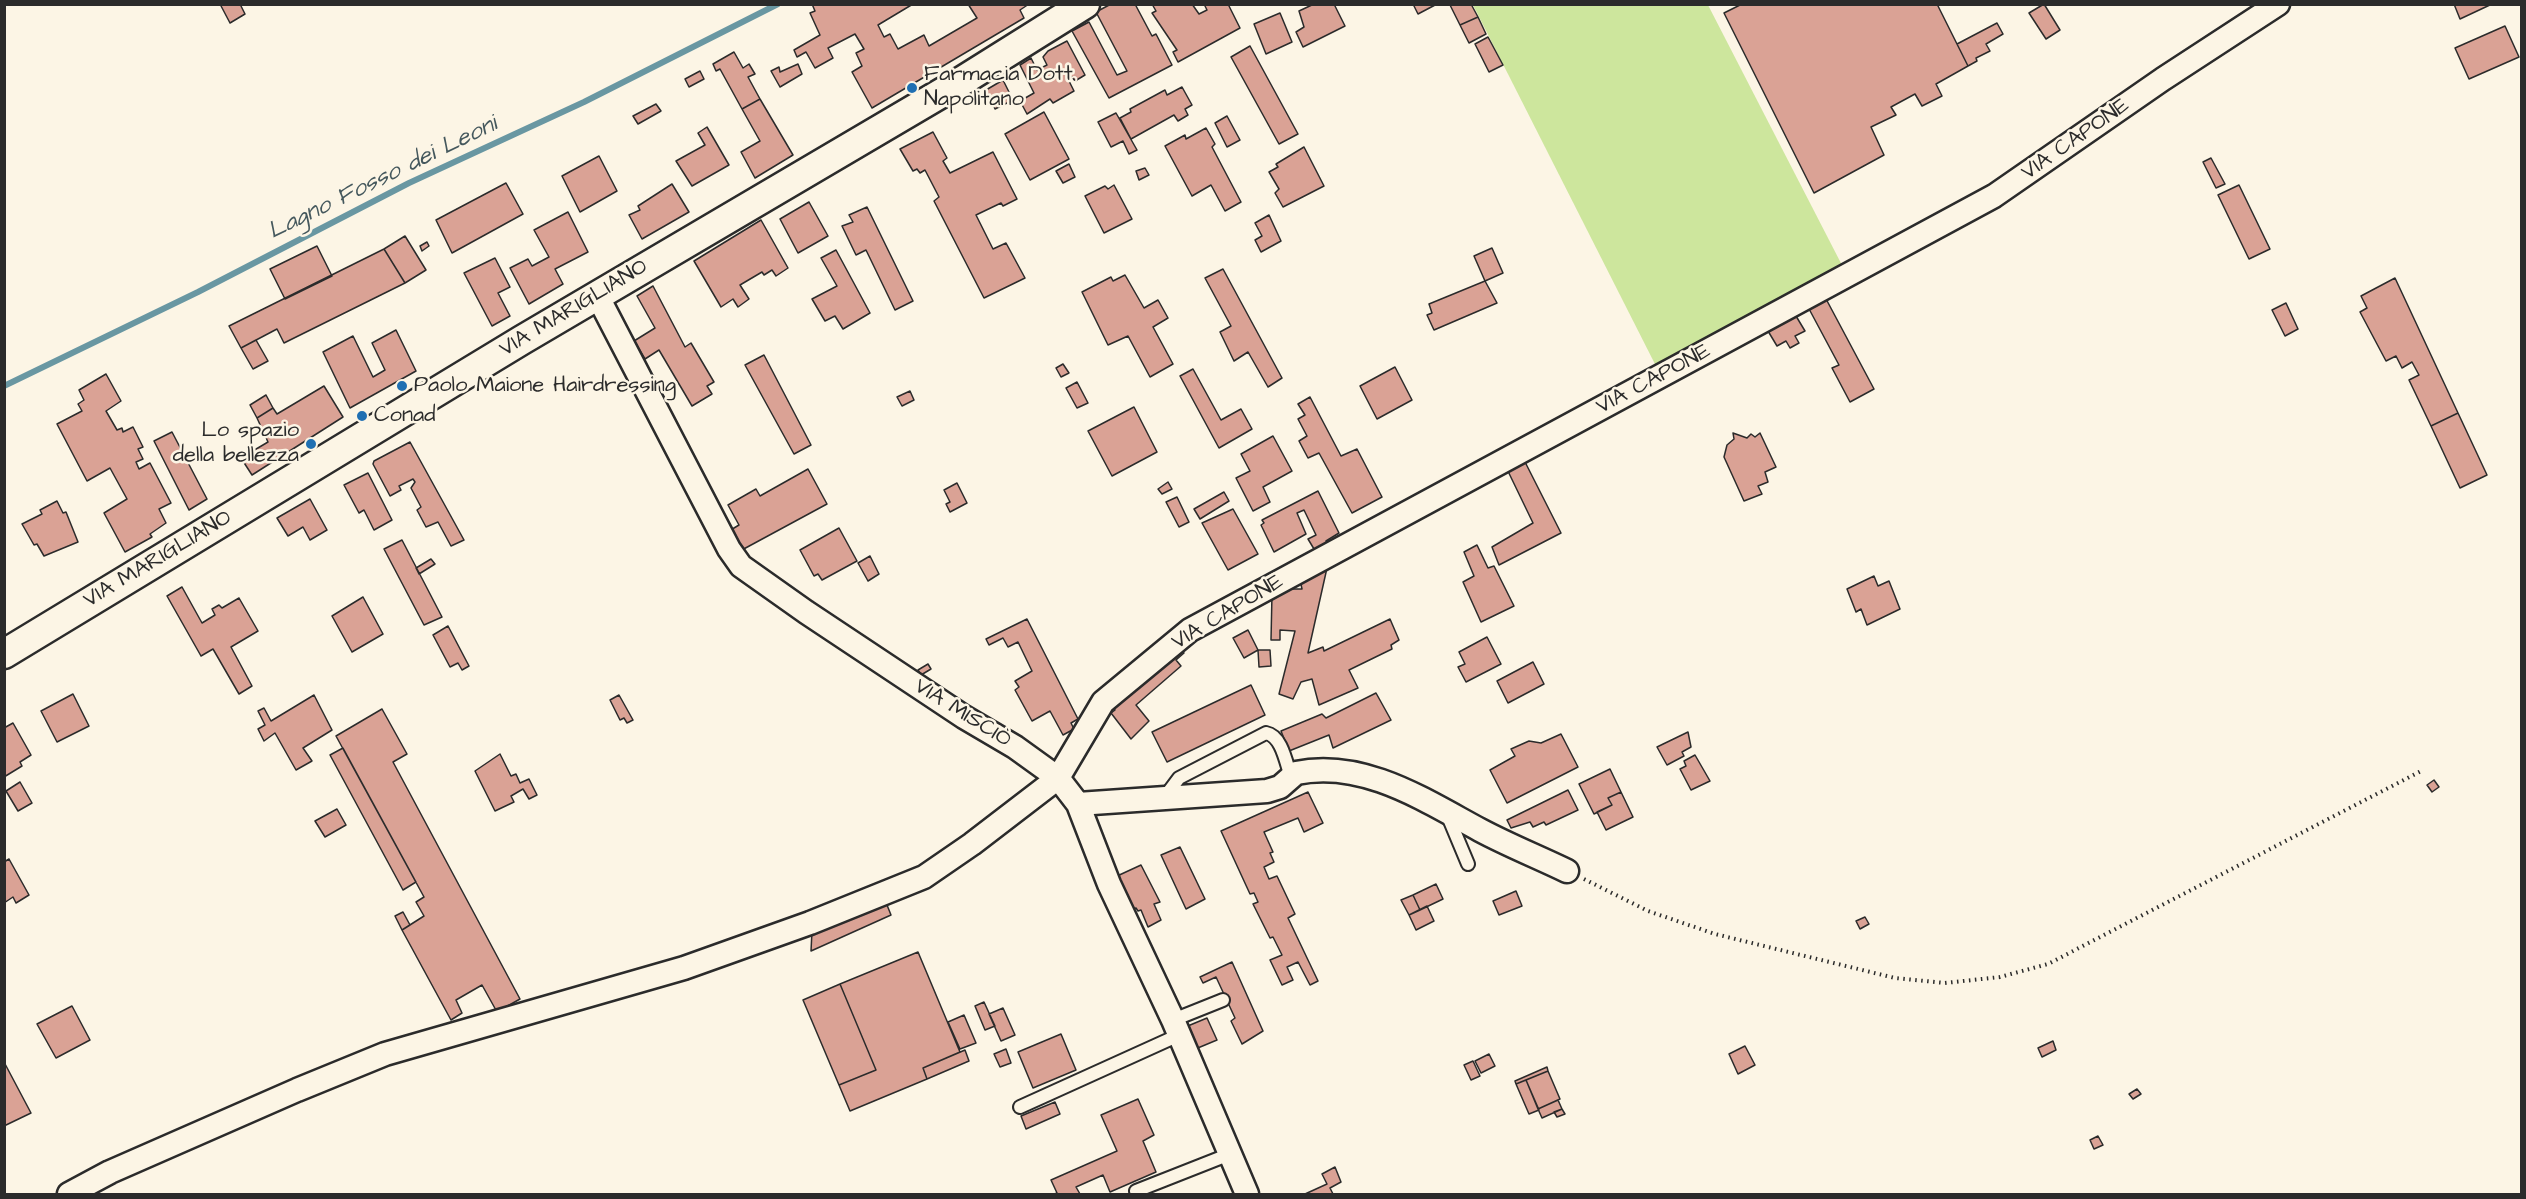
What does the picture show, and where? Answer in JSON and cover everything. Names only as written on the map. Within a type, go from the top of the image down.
[{"type":"street","name":"VIA MARIGLIANO","points":[[4,654],[597,295],[952,87],[1085,4]]},
{"type":"street","name":"VIA CAPONE","points":[[1058,778],[1103,702],[1190,630],[1994,196],[2163,79],[2278,4]]},
{"type":"street","name":"VIA MISCIÒ","points":[[597,295],[729,549],[741,566],[1058,778],[1078,804],[1109,884],[1176,1028],[1248,1194]]},
{"type":"street","points":[[1078,804],[1267,791],[1280,787],[1291,777],[1304,771],[1343,772],[1389,782],[1454,814],[1480,830],[1567,871]]},
{"type":"street","points":[[69,1194],[110,1172],[385,1054],[684,968],[883,895],[924,877],[972,844],[1058,778]]},
{"type":"lane","points":[[1164,798],[1179,777],[1266,733],[1278,742],[1291,777]]},
{"type":"lane","points":[[1454,814],[1450,821],[1468,864]]},
{"type":"lane","points":[[1020,1107],[1176,1028],[1223,1000]]},
{"type":"lane","points":[[1136,1191],[1230,1154]]},
{"type":"path","points":[[1567,871],[1648,911],[1715,934],[1803,957],[1894,978],[1945,983],[2000,977],[2048,964],[2423,770]]},
{"type":"green space","points":[[1473,5],[1708,5],[1845,271],[1659,372]]},
{"type":"building","points":[[220,4],[240,4],[245,14],[230,23]]},
{"type":"building","points":[[812,4],[913,4],[878,25],[884,37],[890,34],[898,49],[924,35],[929,46],[977,18],[968,4],[1029,4],[1020,10],[1024,18],[872,108],[852,72],[862,66],[856,53],[864,49],[855,34],[828,48],[833,58],[815,68],[806,52],[797,57],[794,50],[820,35],[810,13],[815,11]]},
{"type":"building","points":[[1111,4],[1135,4],[1152,36],[1156,34],[1172,65],[1109,98],[1072,31],[1089,22],[1117,75],[1127,71],[1096,12]]},
{"type":"building","points":[[1152,4],[1192,4],[1199,14],[1207,10],[1204,4],[1228,4],[1240,28],[1178,62],[1173,52],[1177,50],[1152,13],[1156,11]]},
{"type":"building","points":[[1314,4],[1334,4],[1345,26],[1303,47],[1296,32],[1304,27],[1299,11]]},
{"type":"building","points":[[1413,4],[1437,4],[1418,14]]},
{"type":"building","points":[[1471,4],[1478,17],[1460,25],[1450,5]]},
{"type":"building","points":[[1742,4],[1937,4],[1968,66],[1936,84],[1942,96],[1922,106],[1915,94],[1891,107],[1896,115],[1871,127],[1884,155],[1814,193],[1724,13]]},
{"type":"building","points":[[2044,4],[2060,30],[2046,39],[2029,13]]},
{"type":"building","points":[[2454,4],[2492,4],[2460,19]]},
{"type":"building","points":[[1280,13],[1292,42],[1266,54],[1254,24]]},
{"type":"building","points":[[1478,17],[1486,34],[1469,43],[1460,25]]},
{"type":"building","points":[[1997,23],[2003,34],[1986,44],[1990,51],[1976,58],[1977,61],[1968,66],[1957,44]]},
{"type":"building","points":[[2505,26],[2519,57],[2469,79],[2455,48]]},
{"type":"building","points":[[1488,37],[1503,65],[1489,72],[1475,44]]},
{"type":"building","points":[[1067,41],[1085,75],[1075,81],[1072,77],[1068,79],[1074,91],[1053,103],[1050,99],[1027,114],[1020,101],[1034,93],[1020,65],[1031,58],[1037,70],[1047,65],[1043,57],[1048,51]]},
{"type":"building","points":[[1250,46],[1298,134],[1279,144],[1231,57]]},
{"type":"building","points":[[734,52],[743,68],[749,64],[755,74],[748,77],[760,99],[742,109],[720,69],[716,71],[713,64]]},
{"type":"building","points":[[798,64],[802,74],[780,87],[771,71],[779,67],[780,72]]},
{"type":"building","points":[[700,71],[704,79],[689,87],[685,79]]},
{"type":"building","points":[[1003,80],[1013,100],[995,109],[986,90]]},
{"type":"building","points":[[1182,87],[1192,105],[1185,109],[1188,115],[1178,121],[1174,115],[1131,139],[1120,118],[1131,112],[1130,109],[1165,90],[1167,95]]},
{"type":"building","points":[[760,99],[793,155],[755,178],[741,152],[760,141],[742,109]]},
{"type":"building","points":[[656,104],[661,111],[638,124],[633,116]]},
{"type":"building","points":[[1044,112],[1069,159],[1030,180],[1005,134]]},
{"type":"building","points":[[1116,113],[1137,150],[1129,154],[1123,141],[1111,147],[1098,122]]},
{"type":"building","points":[[1227,116],[1240,140],[1227,147],[1215,123]]},
{"type":"building","points":[[707,127],[729,165],[692,186],[676,161],[705,145],[698,133]]},
{"type":"building","points":[[1206,128],[1215,144],[1212,147],[1241,202],[1225,211],[1211,185],[1192,196],[1165,146],[1185,135],[1186,139]]},
{"type":"building","points":[[933,132],[947,158],[943,161],[950,173],[993,152],[1017,199],[1003,206],[1001,203],[976,215],[993,249],[1006,243],[1025,278],[984,298],[934,201],[939,197],[925,170],[920,173],[917,169],[913,171],[900,149]]},
{"type":"building","points":[[1304,147],[1324,186],[1283,207],[1275,193],[1279,189],[1269,172],[1278,167],[1276,164]]},
{"type":"building","points":[[599,156],[617,191],[580,212],[562,176]]},
{"type":"building","points":[[2211,158],[2225,184],[2216,188],[2203,162]]},
{"type":"building","points":[[1069,164],[1075,177],[1063,183],[1056,171]]},
{"type":"building","points":[[1145,168],[1149,175],[1139,180],[1136,171]]},
{"type":"building","points":[[506,183],[523,214],[452,253],[436,220]]},
{"type":"building","points":[[672,184],[689,212],[642,239],[629,215],[640,210],[638,206]]},
{"type":"building","points":[[1114,185],[1132,219],[1104,233],[1085,196],[1105,186],[1108,189]]},
{"type":"building","points":[[2239,185],[2270,249],[2249,259],[2218,195]]},
{"type":"building","points":[[809,202],[828,236],[798,253],[780,219]]},
{"type":"building","points":[[867,207],[913,301],[895,310],[866,250],[856,255],[842,226],[853,222],[849,215]]},
{"type":"building","points":[[568,212],[588,252],[555,269],[563,284],[529,304],[510,268],[528,259],[532,266],[549,257],[534,230]]},
{"type":"building","points":[[1269,215],[1281,241],[1261,252],[1255,240],[1262,236],[1255,223]]},
{"type":"building","points":[[761,220],[788,268],[776,276],[772,270],[764,275],[762,272],[740,285],[749,299],[738,307],[733,299],[721,307],[694,261]]},
{"type":"building","points":[[405,236],[426,270],[405,283],[384,249]]},
{"type":"building","points":[[427,242],[429,246],[422,251],[420,246]]},
{"type":"building","points":[[317,246],[332,276],[285,299],[270,269]]},
{"type":"building","points":[[1492,248],[1503,273],[1485,281],[1474,256]]},
{"type":"building","points":[[384,249],[405,283],[284,343],[277,329],[241,348],[229,326]]},
{"type":"building","points":[[836,250],[870,313],[843,329],[835,316],[825,321],[812,299],[837,286],[821,258]]},
{"type":"building","points":[[495,258],[510,287],[498,293],[510,316],[492,326],[464,273]]},
{"type":"building","points":[[1223,269],[1282,378],[1268,387],[1248,352],[1234,361],[1220,332],[1231,326],[1205,278]]},
{"type":"building","points":[[1125,275],[1144,308],[1158,300],[1168,318],[1153,327],[1173,364],[1150,377],[1128,336],[1108,345],[1082,292],[1111,277],[1113,281]]},
{"type":"building","points":[[2395,278],[2458,413],[2431,426],[2409,380],[2419,375],[2412,362],[2402,368],[2396,356],[2386,361],[2360,312],[2367,308],[2361,296]]},
{"type":"building","points":[[1485,281],[1497,303],[1434,330],[1427,315],[1432,313],[1429,304]]},
{"type":"building","points":[[653,286],[685,347],[691,343],[714,382],[707,386],[712,394],[692,406],[659,350],[645,359],[634,341],[655,328],[637,296]]},
{"type":"building","points":[[1825,297],[1874,389],[1850,402],[1832,368],[1839,365],[1808,307]]},
{"type":"building","points":[[2286,303],[2298,329],[2285,336],[2272,310]]},
{"type":"building","points":[[1796,316],[1805,331],[1795,336],[1799,343],[1790,348],[1786,341],[1777,346],[1768,331]]},
{"type":"building","points":[[396,330],[416,371],[350,408],[323,352],[353,336],[373,377],[385,370],[372,343]]},
{"type":"building","points":[[256,340],[268,361],[253,369],[241,348]]},
{"type":"building","points":[[764,355],[811,445],[794,454],[745,365]]},
{"type":"building","points":[[1063,364],[1069,373],[1061,377],[1056,368]]},
{"type":"building","points":[[1395,367],[1412,400],[1377,419],[1360,386]]},
{"type":"building","points":[[1193,369],[1221,420],[1241,409],[1252,429],[1219,448],[1180,376]]},
{"type":"building","points":[[106,374],[121,401],[106,411],[117,430],[122,428],[123,432],[133,427],[143,447],[138,449],[143,459],[136,462],[139,469],[150,463],[171,503],[159,509],[166,523],[150,534],[152,537],[125,552],[104,513],[127,499],[110,468],[87,481],[57,424],[82,411],[78,404],[84,400],[79,390]]},
{"type":"building","points":[[1077,382],[1088,403],[1077,408],[1066,388]]},
{"type":"building","points":[[324,386],[343,417],[252,475],[241,458],[268,442],[257,418],[273,408],[277,414]]},
{"type":"building","points":[[910,391],[914,400],[902,406],[897,397]]},
{"type":"building","points":[[266,395],[273,408],[257,418],[250,405]]},
{"type":"building","points":[[1310,397],[1341,456],[1357,449],[1382,497],[1352,513],[1319,453],[1308,458],[1299,441],[1307,436],[1298,419],[1305,415],[1298,404]]},
{"type":"building","points":[[1134,407],[1157,452],[1112,476],[1088,431]]},
{"type":"building","points":[[2458,413],[2487,475],[2460,488],[2431,426]]},
{"type":"building","points":[[172,432],[207,499],[189,510],[154,441]]},
{"type":"building","points":[[1733,433],[1747,438],[1751,434],[1755,437],[1760,433],[1776,467],[1765,472],[1768,482],[1758,486],[1762,494],[1744,501],[1724,457],[1727,445],[1734,439]]},
{"type":"building","points":[[1273,436],[1292,471],[1263,487],[1270,502],[1253,511],[1236,478],[1250,471],[1241,454]]},
{"type":"building","points":[[410,442],[464,540],[451,546],[438,522],[426,527],[417,510],[421,507],[411,488],[415,482],[413,479],[399,486],[401,490],[390,496],[373,464],[374,461]]},
{"type":"building","points":[[1522,456],[1561,533],[1499,565],[1492,547],[1533,523],[1505,465]]},
{"type":"building","points":[[808,469],[827,504],[740,551],[729,531],[739,525],[728,505],[756,489],[760,496]]},
{"type":"building","points":[[368,473],[392,520],[374,530],[364,510],[359,513],[344,485]]},
{"type":"building","points":[[1168,482],[1172,489],[1162,494],[1158,489]]},
{"type":"building","points":[[957,483],[967,503],[950,512],[946,504],[950,502],[944,490]]},
{"type":"building","points":[[1318,491],[1339,533],[1326,541],[1330,547],[1317,554],[1308,539],[1316,535],[1304,510],[1297,513],[1306,534],[1274,552],[1261,525],[1264,523],[1262,520]]},
{"type":"building","points":[[1224,492],[1229,501],[1200,519],[1194,509]]},
{"type":"building","points":[[1177,497],[1189,522],[1179,527],[1166,502]]},
{"type":"building","points":[[310,499],[327,530],[310,540],[303,527],[288,536],[277,518]]},
{"type":"building","points":[[57,501],[63,513],[66,512],[78,542],[44,556],[37,544],[34,545],[22,524],[42,514],[40,510]]},
{"type":"building","points":[[1233,509],[1258,554],[1228,570],[1202,523]]},
{"type":"building","points":[[839,528],[857,561],[822,580],[818,574],[814,576],[800,550]]},
{"type":"building","points":[[402,540],[442,617],[424,625],[384,549]]},
{"type":"building","points":[[1477,545],[1488,568],[1494,566],[1514,606],[1481,622],[1463,582],[1474,576],[1464,552]]},
{"type":"building","points":[[870,556],[879,574],[868,581],[858,563]]},
{"type":"building","points":[[431,559],[435,564],[419,574],[416,568]]},
{"type":"building","points":[[1329,559],[1308,653],[1323,647],[1324,651],[1390,619],[1399,640],[1391,645],[1392,649],[1349,670],[1358,688],[1319,705],[1312,679],[1301,682],[1293,699],[1279,694],[1295,631],[1280,630],[1280,640],[1271,640],[1272,594],[1281,589],[1302,589],[1299,575]]},
{"type":"building","points":[[1874,576],[1878,586],[1889,581],[1900,609],[1867,625],[1861,609],[1856,612],[1847,589]]},
{"type":"building","points":[[182,587],[202,623],[215,615],[212,609],[219,605],[222,608],[239,598],[258,631],[231,647],[252,686],[239,694],[213,649],[201,656],[167,596]]},
{"type":"building","points":[[363,597],[383,634],[352,652],[332,616]]},
{"type":"building","points":[[1027,619],[1078,719],[1071,723],[1074,729],[1063,735],[1050,711],[1032,721],[1015,690],[1019,687],[1015,681],[1032,671],[1018,642],[1008,647],[1003,638],[989,645],[986,639]]},
{"type":"building","points":[[448,626],[469,666],[462,670],[458,663],[450,667],[433,635]]},
{"type":"building","points":[[1248,630],[1258,650],[1244,658],[1233,638]]},
{"type":"building","points":[[1487,637],[1501,664],[1466,682],[1458,667],[1465,664],[1459,652]]},
{"type":"building","points":[[1178,647],[1184,653],[1176,660],[1181,666],[1136,705],[1149,721],[1131,739],[1111,713],[1115,710],[1110,704]]},
{"type":"building","points":[[1258,650],[1270,650],[1271,666],[1259,667]]},
{"type":"building","points":[[1533,662],[1544,684],[1508,703],[1497,681]]},
{"type":"building","points":[[928,664],[931,669],[921,675],[918,670]]},
{"type":"building","points":[[1251,685],[1265,715],[1167,762],[1152,732]]},
{"type":"building","points":[[1376,693],[1391,720],[1333,748],[1329,735],[1289,751],[1281,731],[1322,714],[1326,718]]},
{"type":"building","points":[[73,694],[89,726],[57,742],[41,711]]},
{"type":"building","points":[[314,695],[332,730],[303,748],[312,761],[296,770],[275,733],[264,741],[258,729],[265,725],[258,711],[264,708],[271,721]]},
{"type":"building","points":[[619,695],[633,720],[627,723],[624,718],[620,720],[610,700]]},
{"type":"building","points":[[382,709],[407,754],[393,762],[520,999],[497,1012],[482,985],[456,1000],[462,1013],[451,1020],[402,930],[424,916],[416,902],[424,897],[336,736]]},
{"type":"building","points":[[13,723],[31,755],[20,762],[22,766],[4,777],[4,728]]},
{"type":"building","points":[[1688,732],[1691,747],[1682,752],[1684,756],[1667,765],[1657,747]]},
{"type":"building","points":[[1561,734],[1578,767],[1507,803],[1490,770],[1515,756],[1511,749],[1529,741],[1541,743]]},
{"type":"building","points":[[343,748],[416,882],[403,890],[330,755]]},
{"type":"building","points":[[500,754],[511,776],[516,774],[520,783],[529,779],[537,795],[529,799],[523,789],[511,796],[514,802],[495,811],[475,771]]},
{"type":"building","points":[[1695,755],[1710,781],[1691,790],[1680,769],[1686,766],[1684,761]]},
{"type":"building","points":[[1610,769],[1621,792],[1608,798],[1612,805],[1594,814],[1579,784]]},
{"type":"building","points":[[2434,780],[2439,787],[2432,792],[2427,785]]},
{"type":"building","points":[[20,782],[32,803],[18,811],[6,791]]},
{"type":"building","points":[[1568,790],[1578,810],[1546,825],[1544,822],[1533,827],[1530,822],[1511,828],[1507,820]]},
{"type":"building","points":[[1308,792],[1323,823],[1304,832],[1298,818],[1264,832],[1273,852],[1270,853],[1274,862],[1264,867],[1269,879],[1277,876],[1295,914],[1288,918],[1318,981],[1310,985],[1298,962],[1287,967],[1293,980],[1282,985],[1270,960],[1282,955],[1273,937],[1270,938],[1253,904],[1258,902],[1254,893],[1250,894],[1221,831]]},
{"type":"building","points":[[1621,792],[1633,817],[1606,830],[1597,812],[1612,805],[1608,798]]},
{"type":"building","points":[[337,809],[346,825],[325,837],[315,821]]},
{"type":"building","points":[[1180,847],[1205,899],[1186,909],[1161,855]]},
{"type":"building","points":[[9,859],[29,895],[16,903],[13,897],[4,903],[4,862]]},
{"type":"building","points":[[1141,865],[1160,902],[1154,904],[1161,920],[1148,927],[1141,910],[1138,911],[1136,908],[1130,910],[1115,877]]},
{"type":"building","points":[[1436,884],[1443,899],[1420,910],[1413,895]]},
{"type":"building","points":[[1516,891],[1522,906],[1499,915],[1493,901]]},
{"type":"building","points":[[1413,895],[1420,910],[1409,915],[1401,900]]},
{"type":"building","points":[[885,900],[891,915],[811,951],[812,931]]},
{"type":"building","points":[[1427,906],[1434,921],[1416,930],[1409,915]]},
{"type":"building","points":[[403,912],[410,925],[402,930],[395,916]]},
{"type":"building","points":[[1865,917],[1869,924],[1860,929],[1856,921]]},
{"type":"building","points":[[918,952],[960,1052],[923,1068],[927,1079],[850,1111],[839,1085],[876,1070],[840,984]]},
{"type":"building","points":[[1232,962],[1263,1031],[1242,1044],[1231,1021],[1235,1018],[1216,977],[1203,983],[1200,977]]},
{"type":"building","points":[[840,984],[876,1070],[839,1085],[803,1000]]},
{"type":"building","points":[[984,1002],[995,1026],[985,1030],[975,1006]]},
{"type":"building","points":[[72,1006],[90,1040],[56,1058],[37,1024]]},
{"type":"building","points":[[1003,1008],[1015,1035],[1001,1041],[989,1014]]},
{"type":"building","points":[[964,1015],[976,1043],[960,1049],[948,1022]]},
{"type":"building","points":[[1207,1018],[1217,1040],[1193,1050],[1183,1028]]},
{"type":"building","points":[[1061,1034],[1076,1070],[1033,1088],[1018,1052]]},
{"type":"building","points":[[2053,1041],[2056,1050],[2042,1057],[2038,1048]]},
{"type":"building","points":[[1745,1046],[1755,1065],[1738,1074],[1729,1054]]},
{"type":"building","points":[[1006,1049],[1011,1063],[1000,1067],[994,1054]]},
{"type":"building","points":[[965,1050],[969,1061],[927,1079],[923,1068]]},
{"type":"building","points":[[1489,1054],[1495,1066],[1481,1073],[1475,1061]]},
{"type":"building","points":[[1473,1061],[1480,1076],[1471,1080],[1464,1065]]},
{"type":"building","points":[[4,1062],[31,1113],[4,1126]]},
{"type":"building","points":[[1547,1067],[1548,1071],[1516,1084],[1515,1081]]},
{"type":"building","points":[[1548,1071],[1560,1099],[1538,1109],[1526,1080]]},
{"type":"building","points":[[1526,1080],[1539,1110],[1529,1114],[1516,1084]]},
{"type":"building","points":[[2137,1089],[2141,1094],[2133,1099],[2129,1094]]},
{"type":"building","points":[[1138,1099],[1154,1135],[1143,1141],[1156,1172],[1110,1192],[1103,1175],[1076,1187],[1080,1194],[1054,1194],[1057,1193],[1051,1180],[1117,1151],[1101,1115]]},
{"type":"building","points":[[1558,1100],[1562,1109],[1542,1118],[1538,1109]]},
{"type":"building","points":[[1055,1102],[1060,1114],[1026,1129],[1021,1116]]},
{"type":"building","points":[[1562,1109],[1565,1114],[1557,1117],[1554,1112]]},
{"type":"building","points":[[2098,1136],[2103,1145],[2094,1149],[2090,1140]]},
{"type":"building","points":[[1335,1167],[1341,1182],[1330,1188],[1333,1194],[1305,1194],[1327,1184],[1322,1174]]},
{"type":"waterway","name":"Lagno Fosso dei Leoni","points":[[4,386],[198,292],[409,183],[584,102],[778,4]]},
{"type":"place","name":"Farmacia Dott. Napolitano","points":[[912,88]]},
{"type":"place","name":"Paolo Maione Hairdressing","points":[[402,386]]},
{"type":"place","name":"Conad","points":[[362,416]]},
{"type":"place","name":"Lo spazio della bellezza","points":[[311,444]]}]
